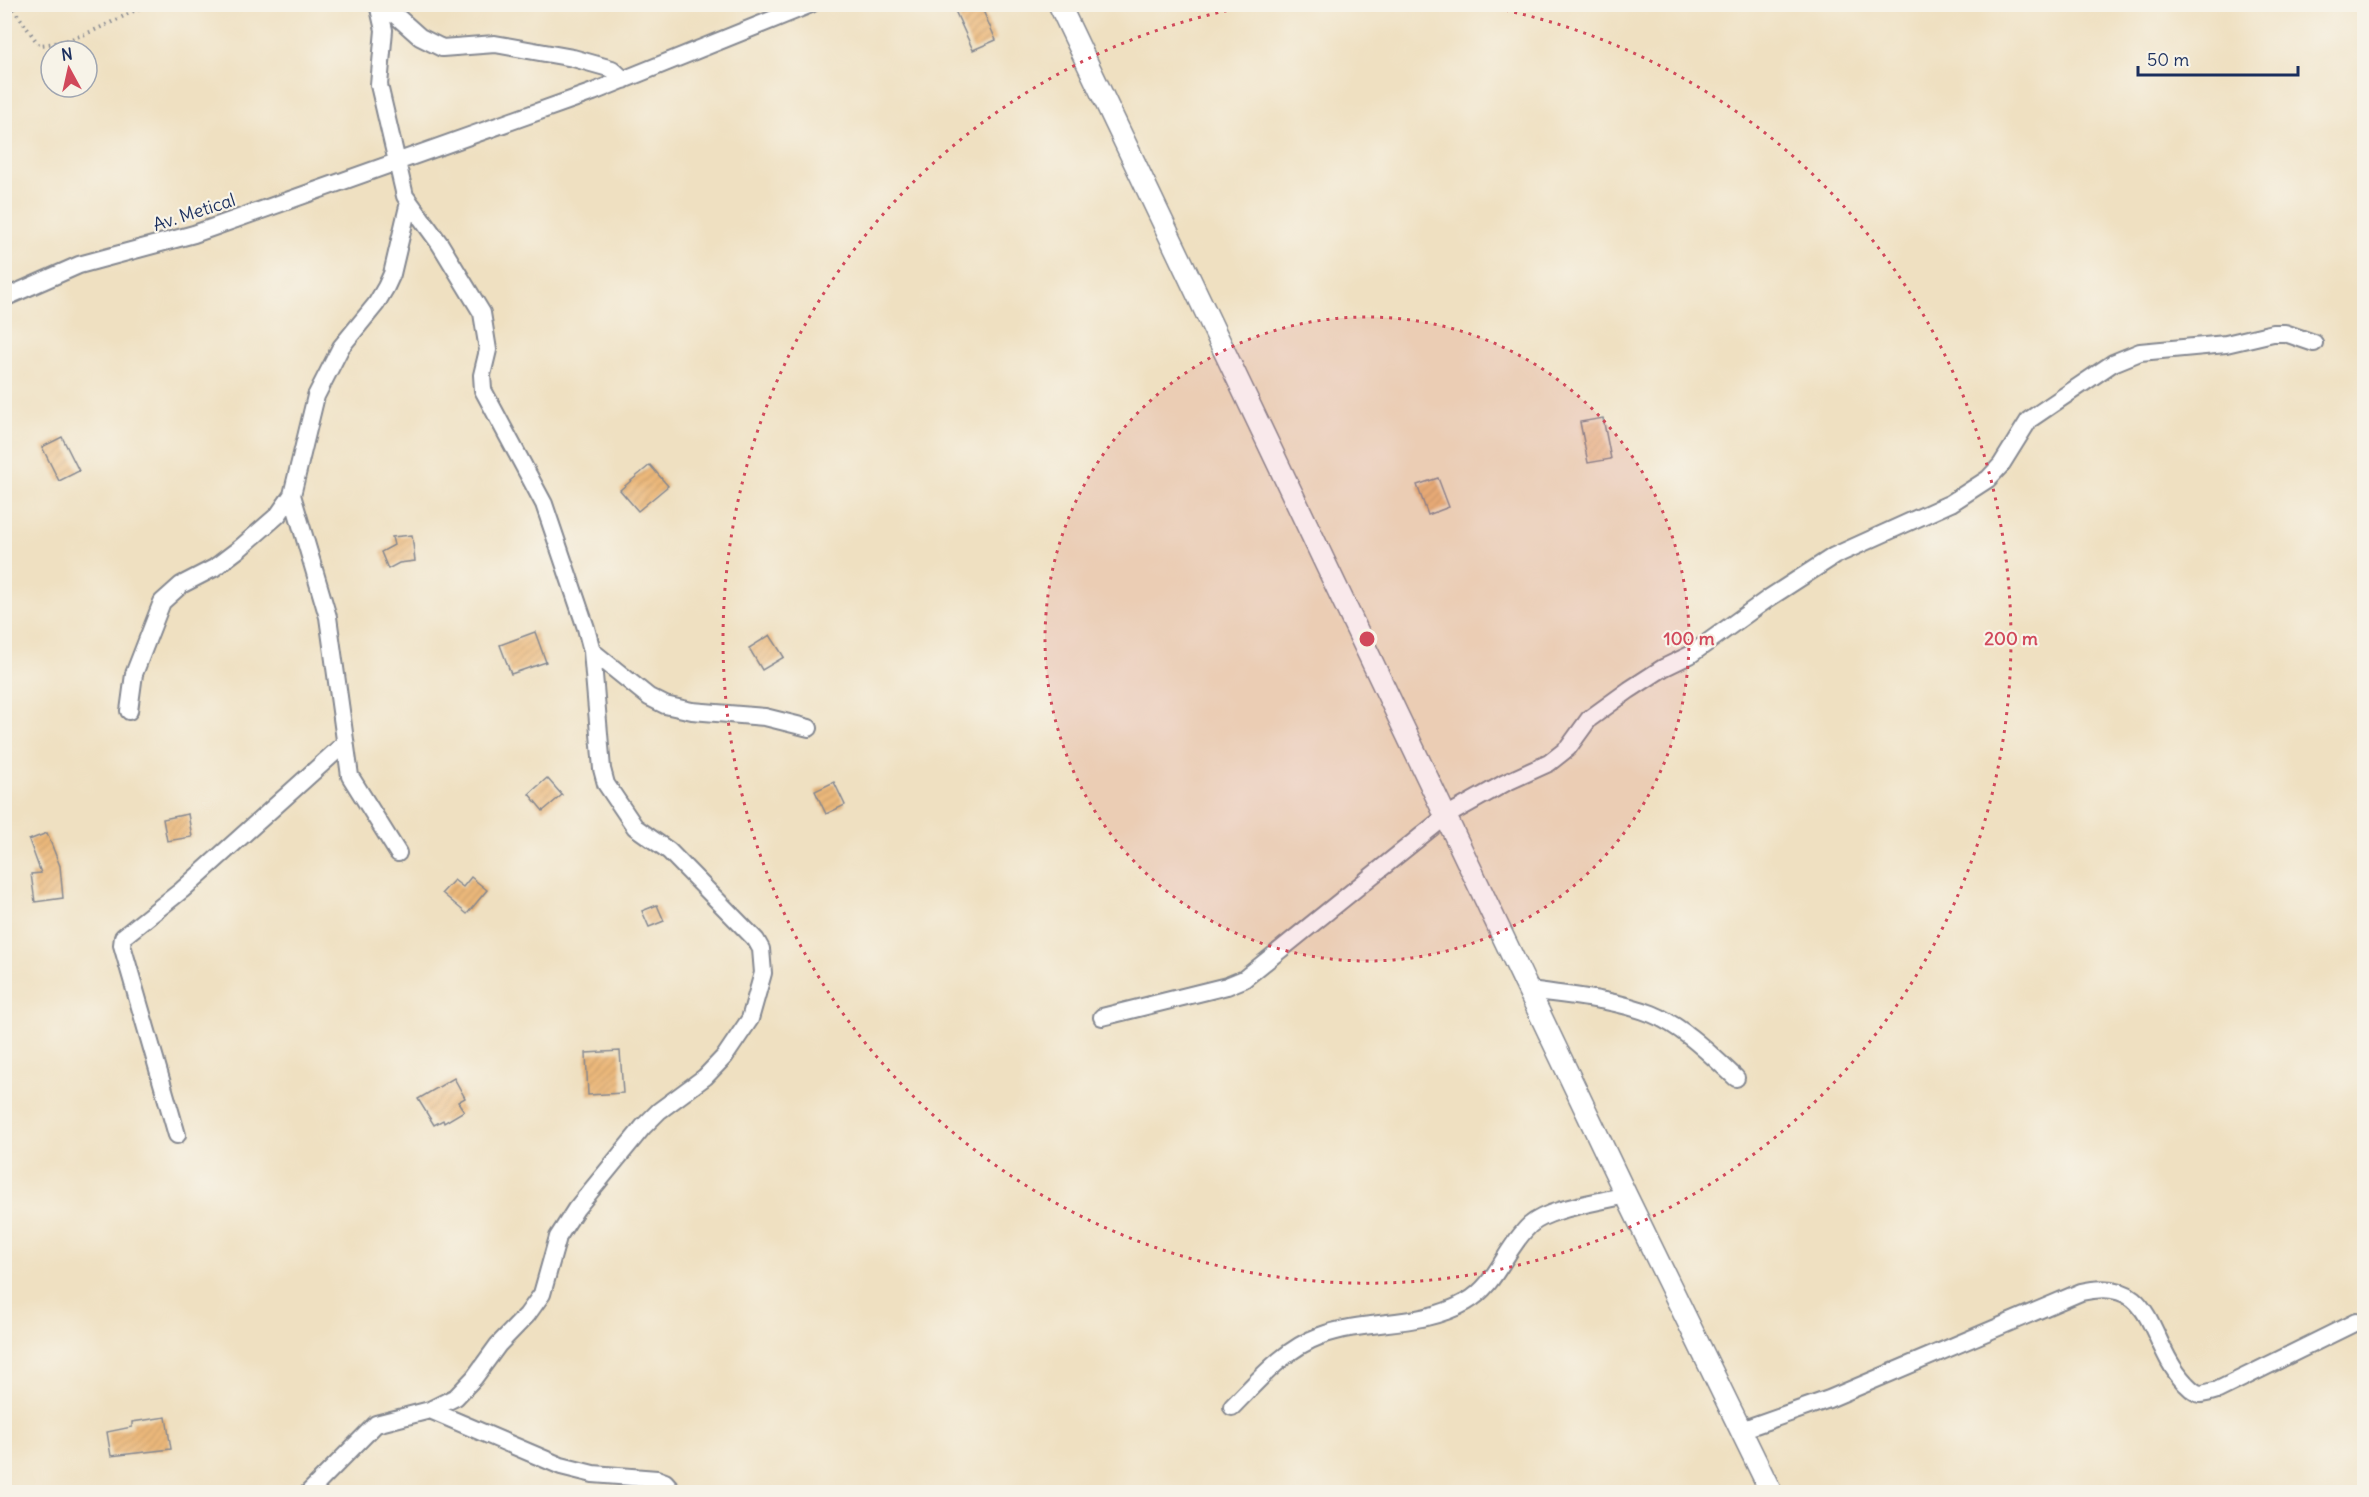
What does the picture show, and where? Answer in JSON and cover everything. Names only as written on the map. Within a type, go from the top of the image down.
[{"type":"street","points":[[309,1492],[375,1424],[430,1410],[456,1397],[474,1378],[498,1345],[527,1315],[542,1294],[558,1237],[576,1209],[643,1127],[659,1111],[705,1077],[725,1056],[750,1019],[760,991],[763,960],[756,940],[669,851],[635,827],[606,784],[602,769],[592,651],[544,504],[483,390],[482,375],[488,350],[482,313],[440,244],[409,202],[397,162],[379,85],[384,30],[378,4]]},
{"type":"street","points":[[383,4],[420,37],[442,48],[495,44],[573,58],[612,69],[624,80]]},
{"type":"street","name":"Av. Metical","points":[[4,298],[79,265],[194,234],[624,80],[811,4]]},
{"type":"street","points":[[1059,4],[1626,1195],[1772,1492]]},
{"type":"street","points":[[129,711],[134,674],[162,602],[182,585],[214,568],[239,549],[278,515],[292,495],[316,396],[341,347],[376,304],[386,287],[392,274],[409,202]]},
{"type":"street","points":[[1102,1017],[1227,986],[1244,979],[1446,816],[1505,783],[1549,764],[1568,748],[1589,719],[1605,706],[1663,668],[1690,655],[1768,598],[1834,556],[1951,503],[1988,479],[2001,465],[2029,420],[2113,363],[2140,352],[2226,344],[2273,333],[2285,333],[2314,343]]},
{"type":"street","points":[[292,495],[328,617],[350,776],[398,853]]},
{"type":"street","points":[[592,651],[649,697],[665,705],[692,711],[765,717],[809,728]]},
{"type":"street","points":[[177,1135],[122,945],[123,936],[182,890],[344,744]]},
{"type":"street","points":[[1530,990],[1608,1002],[1653,1014],[1694,1040],[1736,1078]]},
{"type":"street","points":[[1232,1407],[1282,1358],[1300,1346],[1331,1332],[1409,1322],[1463,1304],[1483,1290],[1530,1225],[1562,1211],[1626,1195]]},
{"type":"street","points":[[1741,1430],[1829,1399],[2080,1292],[2098,1288],[2110,1288],[2132,1297],[2146,1313],[2182,1379],[2193,1391],[2201,1394],[2218,1390],[2356,1322]]},
{"type":"street","points":[[430,1410],[561,1466],[593,1474],[657,1479],[665,1482],[674,1492]]},
{"type":"path","points":[[10,4],[39,45],[60,44],[88,35],[148,4]]},
{"type":"building","points":[[952,4],[980,4],[996,40],[973,50]]},
{"type":"building","points":[[1603,418],[1611,459],[1588,463],[1580,422]]},
{"type":"building","points":[[62,437],[79,471],[59,481],[42,447]]},
{"type":"building","points":[[650,465],[668,486],[638,511],[620,490]]},
{"type":"building","points":[[1438,478],[1449,507],[1428,515],[1417,485]]},
{"type":"building","points":[[412,535],[415,561],[399,563],[388,569],[381,552],[394,545],[392,537]]},
{"type":"building","points":[[535,632],[546,662],[511,674],[500,645]]},
{"type":"building","points":[[770,635],[784,657],[762,670],[749,648]]},
{"type":"building","points":[[547,778],[562,795],[543,811],[529,794]]},
{"type":"building","points":[[834,782],[845,805],[826,814],[815,791]]},
{"type":"building","points":[[188,814],[192,837],[167,841],[163,819]]},
{"type":"building","points":[[47,833],[60,866],[63,898],[35,902],[31,874],[41,873],[29,840]]},
{"type":"building","points":[[471,877],[487,890],[467,914],[442,893],[454,880],[463,887]]},
{"type":"building","points":[[657,905],[664,921],[649,927],[642,911]]},
{"type":"building","points":[[620,1051],[623,1093],[588,1095],[586,1053]]},
{"type":"building","points":[[454,1078],[465,1098],[458,1102],[464,1111],[444,1123],[443,1120],[434,1125],[418,1099]]},
{"type":"building","points":[[166,1417],[171,1449],[111,1456],[107,1432],[132,1427],[132,1422]]}]
